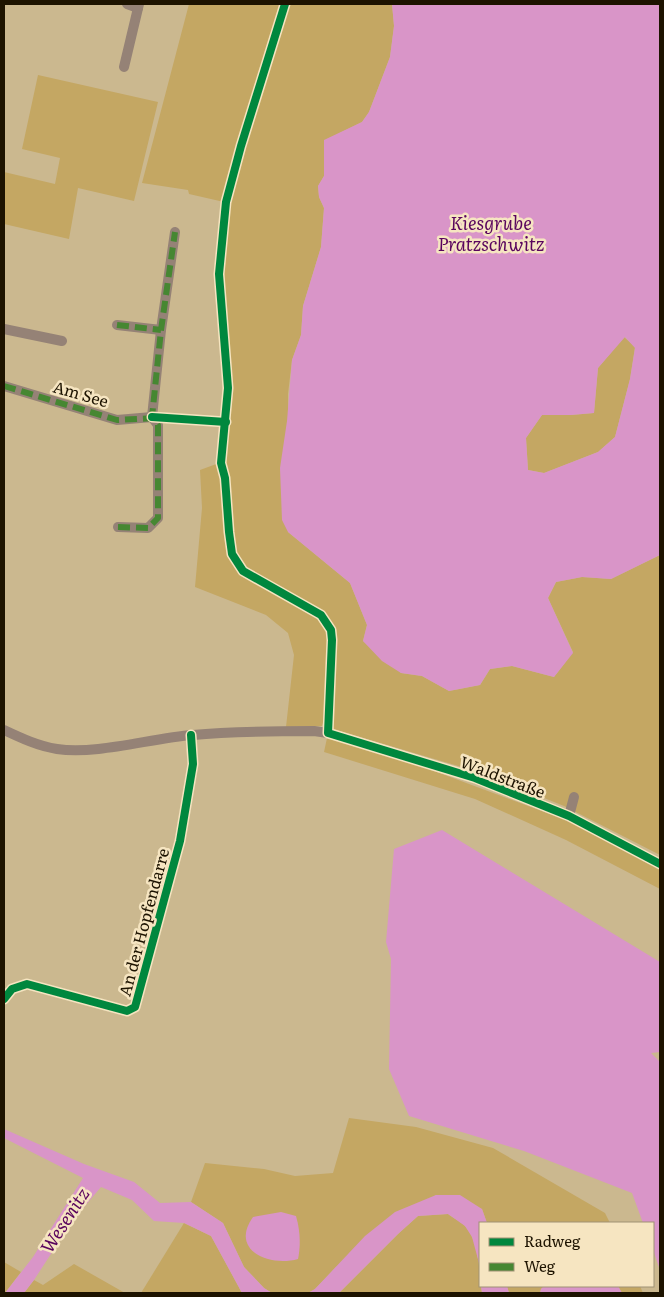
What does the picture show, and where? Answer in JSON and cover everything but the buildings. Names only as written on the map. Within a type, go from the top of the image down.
[{"type":"street","points":[[124,67],[138,6],[127,4]]},
{"type":"street","points":[[118,527],[148,528],[158,518],[158,425],[152,418],[161,330],[175,232]]},
{"type":"street","points":[[117,325],[161,330]]},
{"type":"street","points":[[4,329],[62,341]]},
{"type":"street","name":"Am See","points":[[4,386],[117,420],[152,418]]},
{"type":"street","name":"Waldstraße","points":[[4,730],[29,742],[67,750],[227,732],[314,731],[328,733],[475,778],[569,816],[660,864]]},
{"type":"street","name":"An der Hopfendarre","points":[[4,999],[12,989],[27,984],[127,1011],[135,1007],[180,840],[193,764],[191,735]]},
{"type":"street","points":[[569,816],[574,798]]},
{"type":"shaded area","points":[[189,4],[282,4],[224,202],[189,194],[188,190],[142,183]]},
{"type":"shaded area","points":[[287,4],[392,4],[394,26],[390,57],[369,112],[362,122],[324,141],[324,176],[318,186],[319,197],[324,208],[321,247],[303,306],[301,335],[292,360],[288,394],[288,532],[350,583],[367,625],[363,641],[401,673],[422,676],[449,691],[480,685],[490,669],[512,666],[554,677],[573,652],[548,598],[556,582],[582,577],[611,579],[660,555],[660,855],[564,806],[482,773],[331,727],[335,636],[333,628],[322,612],[244,569],[235,554],[230,494],[225,464],[230,389],[222,267],[229,203],[243,147]]},
{"type":"shaded area","points":[[38,75],[158,102],[134,201],[78,188],[69,239],[4,224],[4,172],[55,184],[60,158],[22,149]]},
{"type":"shaded area","points":[[624,337],[635,347],[630,379],[615,437],[598,452],[544,473],[528,470],[526,438],[542,415],[594,413],[598,368]]},
{"type":"shaded area","points":[[219,463],[223,479],[226,534],[230,554],[239,572],[318,616],[328,631],[330,641],[326,713],[322,726],[286,727],[294,655],[288,633],[266,615],[195,587],[202,508],[200,470]]},
{"type":"shaded area","points":[[327,738],[410,762],[566,820],[660,870],[660,889],[566,840],[475,799],[324,752]]},
{"type":"shaded area","points":[[349,1118],[416,1127],[493,1148],[605,1213],[610,1222],[487,1222],[482,1209],[436,1195],[336,1267],[315,1289],[308,1293],[272,1293],[264,1288],[244,1267],[223,1223],[191,1202],[205,1163],[264,1169],[295,1176],[333,1173]]},
{"type":"shaded area","points":[[448,1214],[464,1225],[469,1231],[476,1248],[479,1267],[479,1287],[481,1287],[482,1293],[339,1293],[398,1234],[418,1216]]},
{"type":"shaded area","points":[[184,1223],[211,1236],[242,1293],[141,1293]]},
{"type":"shaded area","points":[[4,1262],[21,1272],[5,1293],[4,1293]]},
{"type":"shaded area","points":[[74,1264],[125,1293],[24,1293],[34,1280],[43,1285]]},
{"type":"shaded area","points":[[507,1287],[543,1287],[540,1293],[509,1293]]},
{"type":"shaded area","points":[[619,1287],[640,1287],[643,1293],[622,1293]]},
{"type":"water","name":"Kiesgrube Pratzschwitz","points":[[392,4],[660,4],[660,555],[611,579],[582,577],[556,582],[548,598],[573,653],[554,677],[512,666],[490,669],[480,685],[449,691],[422,676],[401,673],[382,661],[363,641],[367,625],[350,583],[288,532],[282,520],[280,468],[287,421],[292,360],[301,335],[303,306],[321,247],[324,208],[319,197],[318,186],[324,176],[324,140],[362,122],[369,112],[390,57],[394,26]],"holes":[[[625,337],[635,348],[630,379],[615,437],[598,452],[544,473],[528,470],[526,438],[542,415],[594,413],[598,368]]]},
{"type":"water","points":[[442,830],[660,962],[660,1052],[651,1053],[660,1062],[660,1270],[654,1253],[654,1222],[643,1222],[632,1193],[524,1151],[409,1116],[389,1069],[391,959],[386,942],[394,849]]},
{"type":"water","name":"Wesenitz","points":[[4,1129],[84,1164],[134,1182],[160,1203],[191,1202],[223,1223],[244,1267],[264,1288],[272,1293],[242,1293],[211,1236],[184,1223],[154,1221],[132,1200],[101,1187],[73,1220],[24,1293],[5,1293],[33,1257],[83,1178],[4,1138]]},
{"type":"water","points":[[436,1195],[460,1195],[482,1209],[487,1222],[479,1222],[479,1263],[472,1237],[465,1226],[448,1214],[418,1216],[339,1293],[308,1293],[315,1289],[365,1236],[395,1212]]},
{"type":"water","points":[[281,1212],[296,1216],[300,1237],[298,1259],[276,1261],[265,1258],[256,1254],[249,1247],[246,1239],[247,1229],[253,1217]]},
{"type":"water","points":[[481,1287],[507,1287],[509,1293],[482,1293]]},
{"type":"water","points":[[543,1287],[619,1287],[622,1293],[540,1293]]},
{"type":"marked path","points":[[118,527],[148,528],[158,518],[158,425],[152,417],[161,330],[175,232]]},
{"type":"marked path","points":[[117,325],[161,330]]},
{"type":"marked path","points":[[4,386],[117,420],[156,418]]},
{"type":"cycle path","points":[[285,4],[241,146],[226,202],[219,274],[228,388],[221,463],[225,478],[232,554],[243,571],[321,615],[331,630],[328,733],[475,778],[569,816],[660,864]]},
{"type":"cycle path","points":[[152,417],[226,422]]},
{"type":"cycle path","points":[[4,999],[12,989],[27,984],[127,1011],[135,1007],[180,841],[193,764],[191,735]]}]
